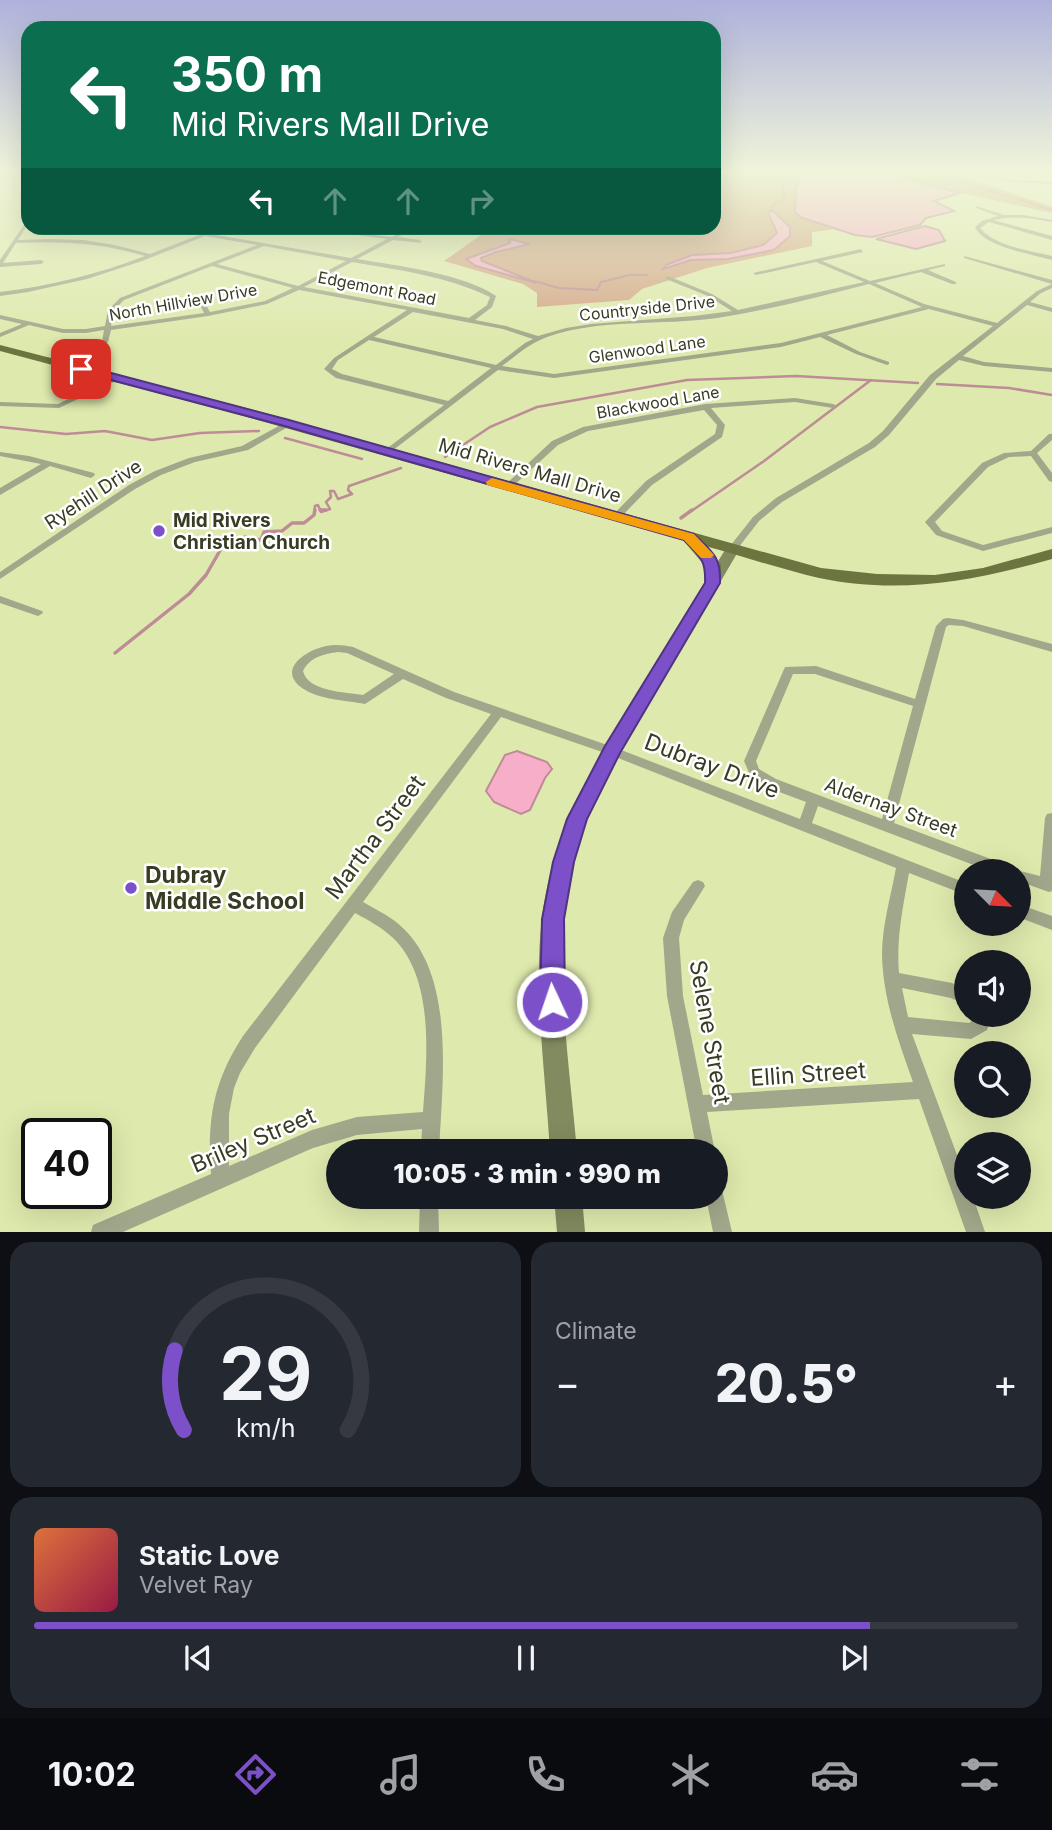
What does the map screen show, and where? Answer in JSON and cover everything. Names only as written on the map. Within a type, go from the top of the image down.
[{"type":"main road","name":"Mid Rivers Mall Drive","points":[[0,348],[289,424],[820,573],[898,580],[975,575],[1052,554]]},
{"type":"main road","points":[[689,537],[713,565],[713,583]]},
{"type":"street","points":[[979,228],[982,235],[1052,258]]},
{"type":"street","points":[[1017,228],[1052,238]]},
{"type":"street","points":[[0,264],[21,231]]},
{"type":"street","points":[[0,294],[56,285],[150,256],[202,235]]},
{"type":"street","points":[[210,235],[431,274],[490,293],[493,302],[471,320]]},
{"type":"street","points":[[364,235],[420,242]]},
{"type":"street","name":"North Hillview Drive","points":[[0,317],[62,331],[107,330],[267,302],[398,235]]},
{"type":"street","points":[[14,242],[88,240],[112,244],[150,256]]},
{"type":"street","points":[[106,342],[111,310],[122,299],[264,245]]},
{"type":"street","points":[[756,273],[861,251]]},
{"type":"street","points":[[966,257],[1052,284]]},
{"type":"street","points":[[816,260],[928,307],[997,325]]},
{"type":"street","points":[[0,264],[41,262]]},
{"type":"street","name":"Edgemont Road","points":[[213,265],[298,288],[471,320],[537,338]]},
{"type":"street","name":"Countryside Drive","points":[[388,452],[537,338],[564,331],[737,312],[943,265]]},
{"type":"street","points":[[922,270],[954,283]]},
{"type":"street","points":[[668,278],[710,295],[737,312]]},
{"type":"street","points":[[563,1139],[551,975],[553,919],[563,862],[577,819],[612,751],[732,550],[756,519],[779,499],[872,445],[886,433],[933,377],[1052,284]]},
{"type":"street","points":[[201,301],[208,314]]},
{"type":"street","points":[[1026,303],[1052,310]]},
{"type":"street","name":"Glenwood Lane","points":[[368,338],[532,375],[565,375],[781,345],[928,307]]},
{"type":"street","points":[[413,309],[336,359],[328,367],[329,371],[450,404]]},
{"type":"street","points":[[0,335],[27,324]]},
{"type":"street","points":[[823,336],[887,363]]},
{"type":"street","points":[[957,357],[984,364],[1052,370]]},
{"type":"street","points":[[0,404],[59,406],[118,379]]},
{"type":"street","name":"Blackwood Lane","points":[[508,486],[555,443],[574,433],[705,406],[795,400],[833,406]]},
{"type":"street","points":[[616,517],[649,483],[719,435],[721,425],[705,406]]},
{"type":"street","name":"Ryehill Drive","points":[[0,576],[124,492],[158,473],[192,460],[245,448],[289,424]]},
{"type":"street","points":[[1052,436],[1033,453],[1011,454],[985,464],[932,518],[930,525],[939,533],[983,548],[1052,530]]},
{"type":"street","points":[[1018,445],[1033,453],[1052,479]]},
{"type":"street","points":[[0,454],[49,463],[91,475]]},
{"type":"street","points":[[0,492],[49,463]]},
{"type":"street","points":[[0,599],[38,612]]},
{"type":"street","points":[[887,825],[941,626],[947,621],[963,623],[1052,648]]},
{"type":"street","name":"Dubray Drive","points":[[401,675],[365,700],[306,685],[299,677],[302,663],[316,651],[334,646],[349,650],[401,675],[612,751],[954,885]]},
{"type":"street","name":"Aldernay Street","points":[[919,704],[816,670],[789,670],[750,761],[754,772],[771,783],[976,859]]},
{"type":"street","name":"Martha Street","points":[[221,1180],[218,1143],[229,1077],[248,1042],[499,712]]},
{"type":"street","points":[[804,826],[814,799]]},
{"type":"street","points":[[1031,880],[1049,886],[1052,818]]},
{"type":"street","points":[[904,865],[892,925],[892,979],[901,1025],[922,1090],[976,1231]]},
{"type":"street","name":"Selene Street","points":[[698,886],[677,917],[671,938],[675,996],[704,1139]]},
{"type":"street","points":[[353,904],[386,922],[403,937],[422,967],[429,985],[432,1029],[430,1139]]},
{"type":"street","points":[[1031,915],[1052,923]]},
{"type":"street","points":[[892,979],[954,992]]},
{"type":"street","points":[[901,1025],[971,1031],[977,1027]]},
{"type":"street","name":"Ellin Street","points":[[697,1104],[922,1090]]},
{"type":"street","name":"Briley Street","points":[[100,1231],[312,1139],[357,1126],[431,1120]]},
{"type":"street","points":[[429,1209],[429,1231]]},
{"type":"street","points":[[569,1209],[571,1231]]},
{"type":"street","points":[[718,1209],[723,1231]]},
{"type":"shaded area","points":[[721,228],[836,229],[812,232],[812,246],[707,268],[642,289],[629,300],[537,307],[537,293],[523,284],[444,261],[481,235],[721,235]]},
{"type":"shaded area","points":[[775,228],[790,228],[790,236],[774,250],[728,259],[691,260],[663,269],[666,265],[692,255],[731,253],[763,245],[777,233]]},
{"type":"shaded area","points":[[835,228],[906,228],[872,237]]},
{"type":"shaded area","points":[[916,228],[934,228],[939,230],[945,241],[916,249],[876,239]]},
{"type":"shaded area","points":[[509,239],[530,244],[496,252],[481,258],[482,261],[537,283],[476,266],[466,259],[510,243]]},
{"type":"shaded area","points":[[517,751],[547,762],[552,769],[530,810],[521,814],[494,802],[486,791],[505,755]]},
{"type":"waterway","points":[[534,281],[559,288],[597,290],[601,282],[630,275],[647,275]]},
{"type":"waterway","points":[[445,457],[490,427],[537,407],[687,380],[796,376],[871,380]]},
{"type":"waterway","points":[[690,512],[764,461],[871,380]]},
{"type":"waterway","points":[[871,380],[918,383]]},
{"type":"waterway","points":[[937,384],[1009,388],[1052,395]]},
{"type":"waterway","points":[[0,427],[66,434],[105,431],[152,440],[200,433],[259,431]]},
{"type":"waterway","points":[[285,438],[362,459]]},
{"type":"waterway","points":[[320,510],[330,509],[326,502],[331,497],[330,491],[334,491],[338,499],[352,494],[348,490],[349,486],[401,468]]},
{"type":"waterway","points":[[314,512],[315,506],[318,505],[320,510]]},
{"type":"waterway","points":[[115,653],[189,594],[206,575],[222,547],[245,537],[261,540],[264,532],[282,531],[292,523],[304,523],[314,515],[315,510]]},
{"type":"waterway","points":[[320,510],[326,510]]},
{"type":"waterway","points":[[681,518],[692,510]]},
{"type":"slow traffic","points":[[492,482],[689,537],[706,555]]},
{"type":"place","name":"Mid Rivers Christian Church","points":[[159,531]]},
{"type":"place","name":"Dubray Middle School","points":[[131,888]]},
{"type":"route","points":[[81,369],[285,423],[689,537],[709,557],[713,565],[713,583],[612,751],[577,819],[563,862],[553,919],[552,1002]]}]
